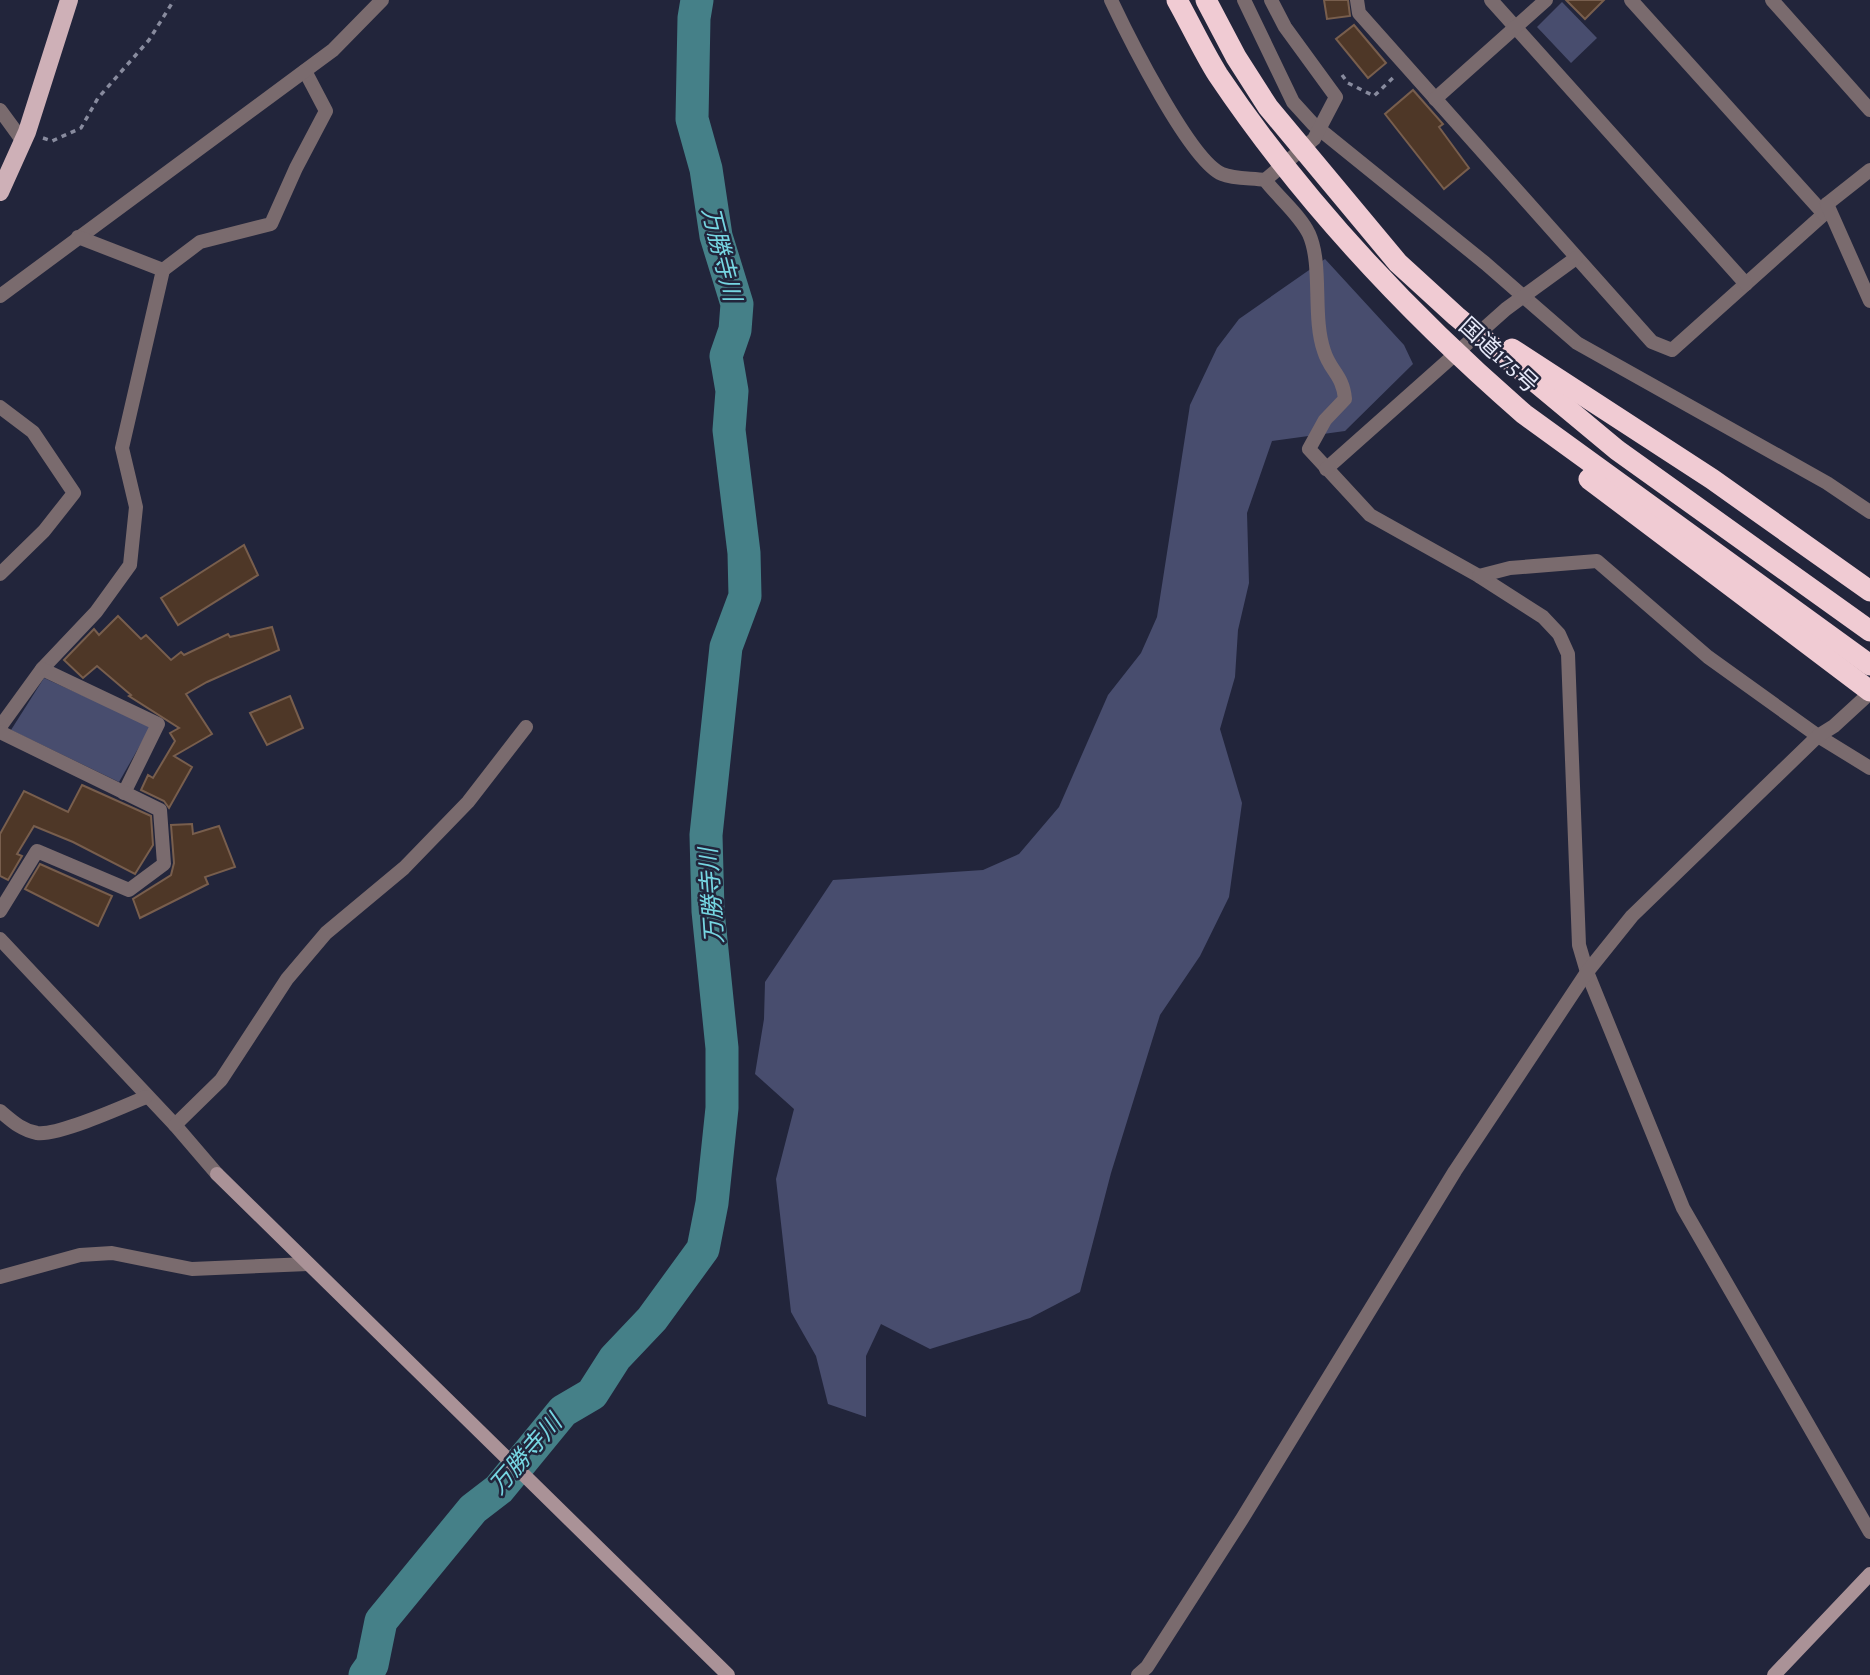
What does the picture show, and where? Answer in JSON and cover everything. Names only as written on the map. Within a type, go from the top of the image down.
[{"type":"highway","name":"国道175号","points":[[1177,0],[1217,73],[1314,206],[1408,307],[1524,414],[1870,665]]},
{"type":"highway","name":"国道175号","points":[[1206,0],[1236,57],[1268,107],[1398,263],[1456,316],[1617,450],[1870,631]]},
{"type":"highway","points":[[1456,316],[1549,372],[1654,441],[1870,590]]},
{"type":"highway","points":[[1478,374],[1527,433],[1870,692]]},
{"type":"main road","points":[[0,192],[25,136],[69,0]]},
{"type":"street","points":[[0,296],[333,50],[382,0]]},
{"type":"street","points":[[1111,0],[1170,110],[1208,164],[1222,174],[1265,180],[1309,233],[1315,256],[1315,282],[1324,352],[1344,382],[1345,399],[1325,420],[1309,449],[1370,514],[1479,576],[1544,617],[1559,634],[1568,654],[1579,945],[1587,972],[1683,1208],[1870,1532]]},
{"type":"street","points":[[1244,0],[1293,102],[1313,124],[1485,263],[1577,343],[1827,482],[1870,512]]},
{"type":"street","points":[[1265,180],[1314,139],[1336,97],[1285,27],[1271,0]]},
{"type":"street","points":[[1357,0],[1359,13],[1576,258],[1652,342],[1672,350],[1870,170]]},
{"type":"street","points":[[1490,0],[1746,284]]},
{"type":"street","points":[[1435,99],[1546,0]]},
{"type":"street","points":[[1631,0],[1826,209],[1870,301]]},
{"type":"street","points":[[1772,0],[1870,110]]},
{"type":"street","points":[[0,911],[37,851],[129,890],[164,864],[160,810],[0,730],[42,669],[96,612],[130,565],[136,507],[122,448],[163,270],[200,242],[271,224],[326,111],[305,71]]},
{"type":"street","points":[[0,110],[25,136]]},
{"type":"street","points":[[78,237],[163,270]]},
{"type":"street","points":[[1326,469],[1506,309],[1576,258]]},
{"type":"street","points":[[0,407],[33,432],[74,493],[44,531],[0,574]]},
{"type":"street","points":[[1479,576],[1510,568],[1597,561],[1708,657],[1818,736],[1870,768]]},
{"type":"street","points":[[42,669],[158,724],[124,793]]},
{"type":"street","points":[[1138,1675],[1147,1667],[1242,1519],[1455,1171],[1587,972],[1632,916],[1818,736],[1834,726],[1870,692]]},
{"type":"street","points":[[175,1125],[221,1080],[287,979],[326,933],[385,886],[423,849],[468,802],[526,727]]},
{"type":"street","points":[[0,939],[175,1125],[217,1174],[728,1675]]},
{"type":"street","points":[[0,1111],[20,1128],[40,1134],[103,1115],[146,1097]]},
{"type":"street","points":[[0,1277],[80,1255],[112,1253],[192,1269],[309,1264]]},
{"type":"street","points":[[1774,1675],[1870,1574]]},
{"type":"path","points":[[25,136],[52,141],[81,128],[98,98],[149,40],[174,0]]},
{"type":"path","points":[[1374,96],[1406,66]]},
{"type":"shaded area","points":[[1562,2],[1597,38],[1571,63],[1537,27]]},
{"type":"shaded area","points":[[1325,259],[1404,345],[1413,364],[1345,431],[1272,441],[1247,513],[1249,583],[1238,630],[1235,677],[1220,729],[1242,803],[1229,897],[1200,956],[1160,1015],[1111,1173],[1080,1292],[1030,1318],[930,1349],[881,1324],[866,1356],[866,1417],[828,1404],[816,1356],[791,1312],[776,1179],[794,1109],[755,1074],[764,1019],[765,982],[833,880],[983,870],[1019,854],[1059,807],[1108,695],[1141,653],[1157,617],[1190,405],[1217,348],[1239,319]]},
{"type":"shaded area","points":[[44,678],[151,726],[119,782],[11,730]]},
{"type":"building","points":[[1324,0],[1348,0],[1350,16],[1327,19]]},
{"type":"building","points":[[1566,0],[1604,0],[1585,19]]},
{"type":"building","points":[[1354,25],[1386,63],[1368,78],[1336,39]]},
{"type":"building","points":[[1413,90],[1443,124],[1439,127],[1469,168],[1444,189],[1385,114]]},
{"type":"building","points":[[244,545],[258,575],[178,625],[161,598]]},
{"type":"building","points":[[118,616],[141,639],[146,635],[171,660],[181,652],[184,655],[228,634],[230,637],[272,627],[279,650],[186,694],[212,734],[174,756],[192,767],[169,808],[164,801],[141,790],[148,775],[153,778],[175,741],[170,733],[179,728],[129,696],[131,695],[97,666],[83,678],[64,660],[94,629],[99,635]]},
{"type":"building","points":[[290,696],[303,728],[267,745],[250,713]]},
{"type":"building","points":[[82,785],[151,816],[153,845],[135,874],[73,842],[34,826],[17,854],[22,856],[8,880],[0,876],[0,834],[24,791],[68,812]]},
{"type":"building","points":[[192,824],[193,834],[219,826],[235,867],[205,877],[208,884],[140,918],[133,899],[171,875],[174,863],[171,825]]},
{"type":"building","points":[[40,864],[112,896],[98,926],[25,889]]},
{"type":"waterway","name":"万勝寺川","points":[[365,1675],[372,1665],[381,1621],[473,1509],[499,1489],[563,1411],[592,1394],[615,1358],[652,1319],[703,1249],[712,1203],[722,1108],[722,1048],[708,911],[706,835],[726,647],[745,596],[744,553],[729,430],[732,391],[726,356],[735,330],[737,304],[716,236],[706,169],[692,119],[694,18],[697,0]]}]
